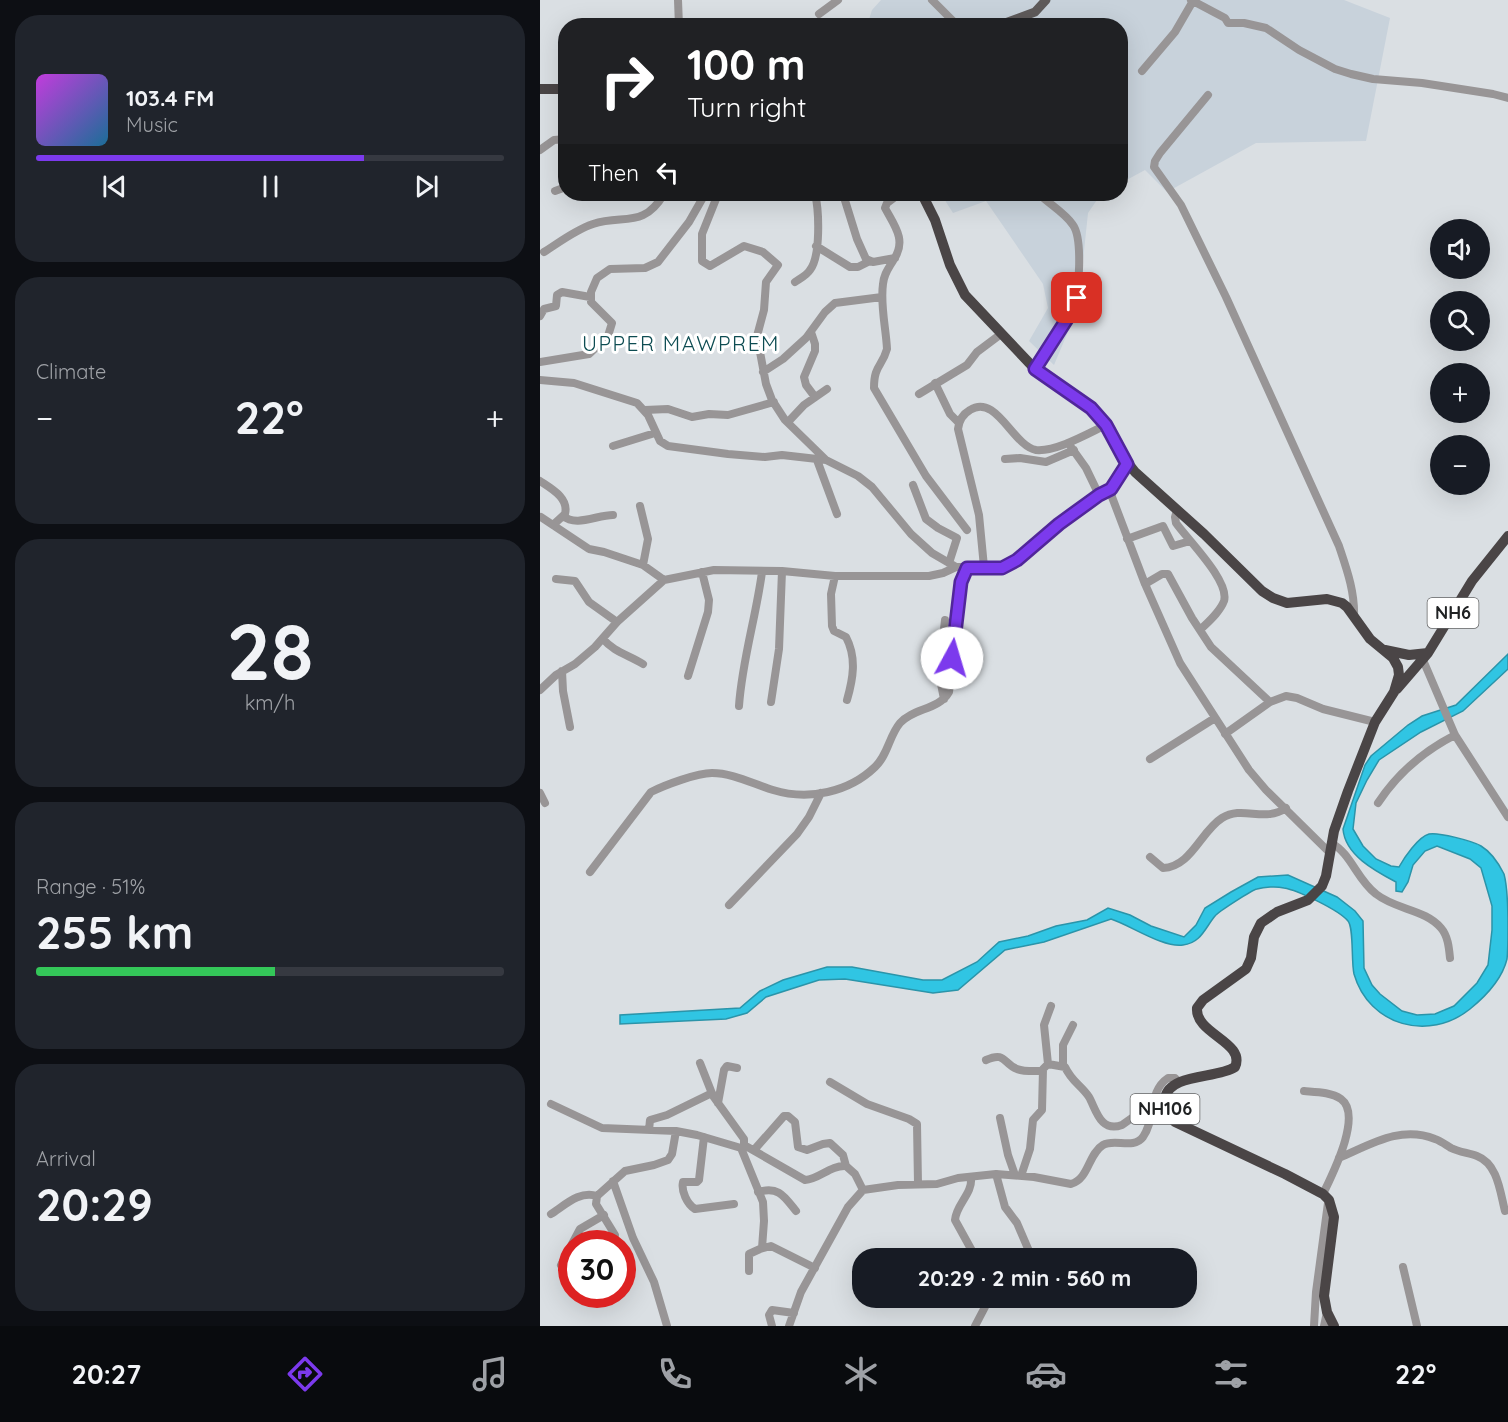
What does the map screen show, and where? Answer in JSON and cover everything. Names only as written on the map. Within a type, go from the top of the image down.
[{"type":"highway","points":[[540,89],[558,89]]},
{"type":"highway","points":[[926,201],[935,220],[958,283],[965,295],[1035,369],[1091,408],[1106,425],[1127,464],[1204,534],[1250,581],[1273,598],[1295,604],[1318,600],[1335,601],[1347,607],[1366,634],[1382,649]]},
{"type":"highway","name":"NH6","points":[[1382,649],[1425,657],[1472,581],[1508,536]]},
{"type":"highway","name":"NH106","points":[[1382,649],[1393,658],[1398,667],[1399,675],[1394,692]]},
{"type":"highway","name":"NH106","points":[[1326,1197],[1228,1145],[1176,1122],[1168,1115],[1164,1101],[1168,1089],[1179,1082],[1218,1074],[1235,1067],[1237,1059],[1234,1050],[1200,1020],[1197,1008],[1203,1000],[1246,969],[1250,963],[1254,937],[1261,923],[1277,912],[1308,900],[1322,886],[1340,811],[1375,722],[1394,692],[1425,657]]},
{"type":"highway","points":[[1326,1197],[1334,1216],[1324,1296],[1327,1312],[1334,1326]]},
{"type":"main road","points":[[1019,18],[1035,12],[1046,0]]},
{"type":"street","points":[[678,0],[679,18]]},
{"type":"street","points":[[819,14],[838,0]]},
{"type":"street","points":[[932,0],[950,18]]},
{"type":"street","points":[[1142,71],[1175,32],[1192,0],[1225,18],[1228,23],[1244,23],[1266,28],[1316,59],[1351,74],[1373,79],[1422,83],[1508,98]]},
{"type":"street","points":[[1208,0],[1214,12]]},
{"type":"street","points":[[1208,95],[1160,153],[1154,167],[1181,206],[1221,287],[1334,536],[1352,587],[1354,617]]},
{"type":"street","points":[[540,150],[558,140]]},
{"type":"street","points":[[544,252],[574,232],[592,224],[638,218],[658,201]]},
{"type":"street","points":[[540,362],[589,354],[608,336],[612,323],[593,306],[590,297],[592,285],[606,271],[645,268],[658,262],[689,222],[701,201]]},
{"type":"street","points":[[715,201],[702,234],[702,261],[710,266],[744,246],[762,252],[778,266],[766,282],[757,336],[763,372],[774,402],[788,422],[822,460],[837,514]]},
{"type":"street","points":[[795,282],[811,270],[814,261],[819,217],[816,201]]},
{"type":"street","points":[[845,201],[859,243],[865,257],[870,261]]},
{"type":"street","points":[[890,201],[885,208],[897,229],[900,238],[899,250],[885,275],[882,297],[887,349],[885,357],[875,372],[874,388],[926,476],[967,530]]},
{"type":"street","points":[[1035,369],[1074,308],[1077,298],[1079,240],[1073,224],[1046,201]]},
{"type":"street","points":[[816,246],[850,267],[858,267],[870,261],[895,258]]},
{"type":"street","points":[[540,316],[544,309],[556,306],[557,295],[562,292],[590,297]]},
{"type":"street","points":[[763,372],[783,359],[811,332],[825,312],[835,303],[882,297]]},
{"type":"street","points":[[811,332],[815,351],[804,377],[806,386],[815,397]]},
{"type":"street","points":[[919,394],[967,365],[977,352],[1001,334]]},
{"type":"street","points":[[540,380],[585,385],[637,403],[645,410],[660,441],[675,448],[822,460],[866,482],[923,546],[953,565],[967,568],[1002,568],[1017,560],[1059,524],[1111,489],[1127,464]]},
{"type":"street","points":[[935,383],[950,414],[958,423],[979,514],[984,567]]},
{"type":"street","points":[[788,422],[798,410],[828,389]]},
{"type":"street","points":[[645,410],[668,409],[692,417],[709,414],[728,415],[774,402]]},
{"type":"street","points":[[958,423],[968,410],[984,407],[995,412],[1028,447],[1043,450],[1106,425]]},
{"type":"street","points":[[613,446],[655,433]]},
{"type":"street","points":[[1068,442],[1099,495]]},
{"type":"street","points":[[1005,459],[1020,458],[1046,462],[1074,450]]},
{"type":"street","points":[[540,481],[563,499],[566,509],[554,525]]},
{"type":"street","points":[[540,690],[562,671],[580,660],[603,639],[617,622],[664,580],[714,570],[782,571],[835,576],[929,576],[943,573],[953,565],[957,538],[926,519],[913,485]]},
{"type":"street","points":[[1111,489],[1127,539],[1180,663],[1249,770],[1330,850],[1341,847],[1366,886],[1382,899],[1434,921],[1446,935],[1450,958]]},
{"type":"street","points":[[640,506],[648,539],[643,565]]},
{"type":"street","points":[[1177,510],[1176,523],[1218,578],[1225,594],[1222,604],[1200,630]]},
{"type":"street","points":[[563,516],[574,521],[613,515]]},
{"type":"street","points":[[542,517],[589,549],[643,565],[664,580]]},
{"type":"street","points":[[1127,539],[1163,526],[1173,546],[1190,541]]},
{"type":"street","points":[[590,872],[651,792],[664,785],[712,773],[724,774],[789,794],[821,793],[849,787],[869,772],[881,760],[893,734],[905,718],[944,699],[949,692],[961,582],[967,568]]},
{"type":"street","points":[[771,702],[779,649],[782,571]]},
{"type":"street","points":[[688,676],[708,612],[709,600],[702,572]]},
{"type":"street","points":[[739,706],[741,679],[762,572]]},
{"type":"street","points":[[1145,584],[1168,573],[1211,647],[1270,702]]},
{"type":"street","points":[[835,576],[831,594],[832,629],[846,637],[853,660],[852,684],[847,700]]},
{"type":"street","points":[[556,579],[575,580],[589,602],[617,622]]},
{"type":"street","points":[[944,699],[939,674],[945,620]]},
{"type":"street","points":[[603,639],[615,651],[643,664]]},
{"type":"street","points":[[1425,657],[1454,733],[1508,817]]},
{"type":"street","points":[[562,671],[563,691],[570,727]]},
{"type":"street","points":[[1225,734],[1270,702],[1291,696],[1323,709],[1375,722]]},
{"type":"street","points":[[1150,759],[1215,718]]},
{"type":"street","points":[[1378,803],[1400,774],[1454,733]]},
{"type":"street","points":[[540,793],[544,803]]},
{"type":"street","points":[[729,905],[796,834],[809,817],[821,793]]},
{"type":"street","points":[[1150,857],[1163,868],[1173,866],[1185,858],[1211,828],[1226,816],[1235,813],[1272,815],[1286,808]]},
{"type":"street","points":[[1018,1175],[1030,1149],[1033,1120],[1042,1110],[1045,1067],[1044,1025],[1051,1006]]},
{"type":"street","points":[[1073,1025],[1063,1045],[1063,1066],[1073,1082],[1089,1098],[1097,1115],[1110,1126],[1122,1125],[1153,1103]]},
{"type":"street","points":[[987,1060],[998,1057],[1005,1059],[1017,1069],[1063,1066]]},
{"type":"street","points":[[700,1063],[712,1093],[744,1139],[743,1147],[764,1212],[762,1248]]},
{"type":"street","points":[[718,1103],[724,1070],[727,1066],[738,1068]]},
{"type":"street","points":[[789,1326],[797,1302],[848,1207],[863,1190],[937,1184],[996,1174],[1018,1175],[1071,1184],[1077,1182],[1104,1144],[1134,1143],[1142,1137],[1153,1103],[1164,1081],[1172,1077],[1179,1082]]},
{"type":"street","points":[[830,1083],[867,1104],[918,1124],[918,1184]]},
{"type":"street","points":[[1305,1091],[1336,1096],[1348,1107],[1347,1130],[1326,1197],[1314,1326]]},
{"type":"street","points":[[649,1130],[650,1120],[666,1115],[712,1093]]},
{"type":"street","points":[[551,1104],[602,1128],[676,1131],[754,1150],[805,1180],[833,1168],[846,1166]]},
{"type":"street","points":[[754,1150],[784,1116],[788,1116],[795,1122],[798,1147],[807,1150],[830,1143],[843,1155],[846,1166],[855,1174],[863,1190]]},
{"type":"street","points":[[1000,1118],[1008,1155],[1018,1175]]},
{"type":"street","points":[[613,1230],[596,1204],[597,1196],[625,1171],[668,1161],[672,1154],[676,1131]]},
{"type":"street","points":[[1339,1158],[1394,1135],[1408,1134],[1434,1139],[1454,1149],[1479,1157],[1493,1168],[1505,1211]]},
{"type":"street","points":[[704,1137],[699,1180],[683,1182],[682,1189],[689,1205],[695,1209],[734,1204]]},
{"type":"street","points":[[996,1174],[1005,1208],[1017,1223],[1028,1248]]},
{"type":"street","points":[[970,1248],[955,1220],[971,1186],[971,1177]]},
{"type":"street","points":[[613,1181],[633,1238],[654,1282],[667,1326]]},
{"type":"street","points":[[758,1192],[772,1189],[778,1191],[796,1211]]},
{"type":"street","points":[[551,1214],[583,1195],[597,1196]]},
{"type":"street","points":[[579,1230],[604,1215]]},
{"type":"street","points":[[749,1271],[749,1254],[771,1246],[815,1268]]},
{"type":"street","points":[[1402,1267],[1417,1326]]},
{"type":"street","points":[[975,1326],[984,1308]]},
{"type":"street","points":[[772,1326],[769,1312],[771,1310],[794,1312]]},
{"type":"street","points":[[1324,1326],[1327,1312]]},
{"type":"shaded area","points":[[881,0],[1344,0],[1390,18],[1366,141],[1256,143],[1167,192],[1145,170],[1128,179],[1128,18],[870,18],[872,10]]},
{"type":"shaded area","points":[[945,201],[986,201],[953,213]]},
{"type":"shaded area","points":[[986,201],[1096,201],[1088,213],[1078,308],[1054,365],[1029,341],[1048,308],[1043,284]]},
{"type":"water","points":[[1508,654],[1508,669],[1463,711],[1421,732],[1379,760],[1356,803],[1353,829],[1363,846],[1376,859],[1399,867],[1420,839],[1429,834],[1440,834],[1481,846],[1494,858],[1504,874],[1508,921],[1505,967],[1487,993],[1470,1009],[1454,1019],[1437,1025],[1419,1026],[1386,1017],[1362,992],[1354,974],[1351,930],[1348,921],[1336,911],[1308,896],[1281,887],[1267,887],[1249,893],[1222,910],[1202,934],[1189,944],[1175,945],[1156,940],[1111,919],[1044,942],[1005,950],[958,990],[933,993],[845,979],[819,980],[766,997],[747,1013],[726,1019],[620,1024],[620,1015],[740,1008],[760,991],[783,980],[827,967],[852,967],[923,980],[942,980],[977,962],[999,942],[1087,920],[1108,908],[1184,937],[1196,925],[1205,908],[1231,892],[1258,877],[1288,875],[1337,897],[1355,911],[1363,921],[1364,968],[1372,985],[1380,994],[1402,1011],[1417,1015],[1435,1014],[1454,1006],[1477,983],[1488,965],[1492,906],[1481,868],[1470,859],[1437,846],[1425,851],[1413,865],[1402,892],[1396,891],[1396,882],[1362,861],[1349,847],[1343,829],[1365,765],[1371,756],[1422,716],[1456,705]]},
{"type":"district","name":"UPPER MAWPREM","points":[[681,344]]},
{"type":"route","points":[[952,658],[961,582],[967,568],[1002,568],[1017,560],[1059,524],[1111,489],[1127,464],[1099,416],[1079,399],[1035,369],[1074,308],[1077,298]]}]
